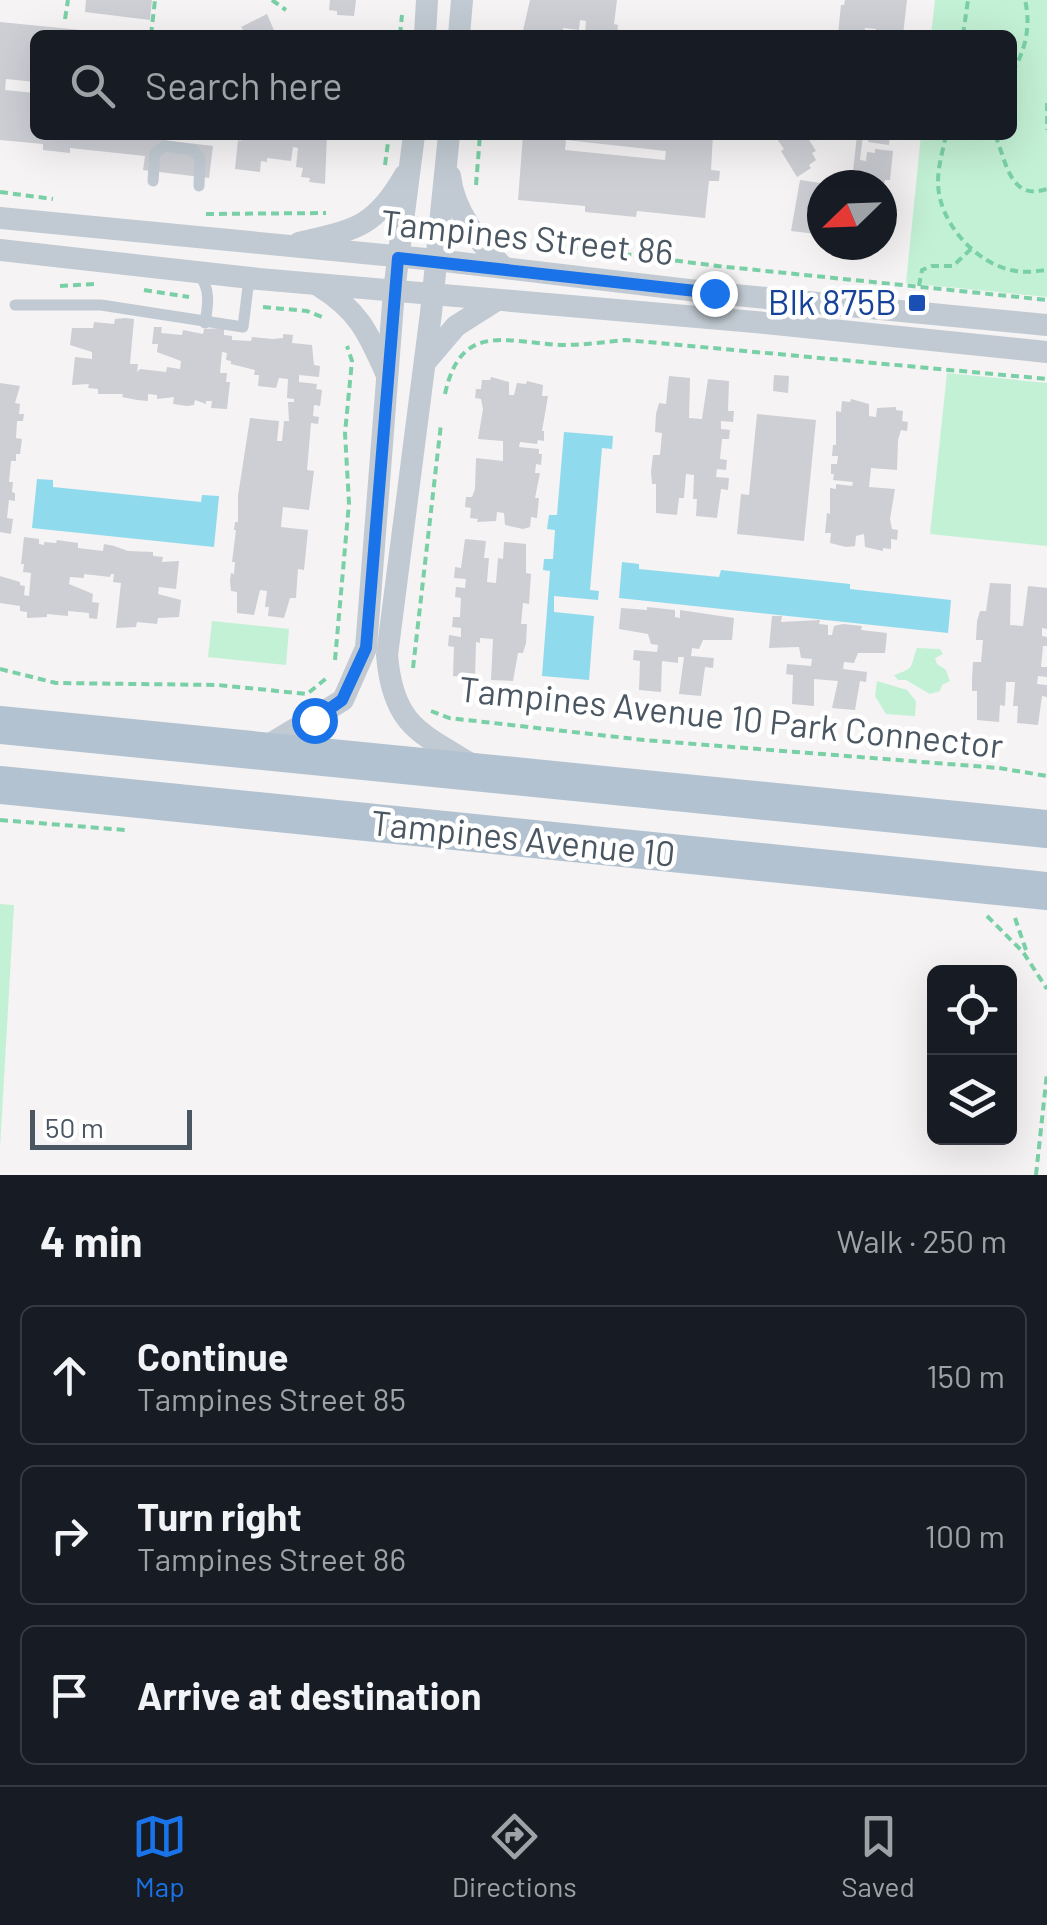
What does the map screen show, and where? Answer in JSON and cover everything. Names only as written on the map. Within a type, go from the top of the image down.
[{"type":"main road","name":"Tampines Avenue 10","points":[[0,724],[1047,829]]},
{"type":"main road","name":"Tampines Avenue 10","points":[[0,785],[1032,900]]},
{"type":"street","points":[[424,30],[427,0]]},
{"type":"street","points":[[459,30],[462,0]]},
{"type":"street","points":[[259,750],[342,700],[366,648],[394,291],[413,140]]},
{"type":"street","points":[[448,144],[387,655],[390,686],[397,706],[423,735],[492,776]]},
{"type":"street","points":[[448,144],[451,186],[461,211],[503,267]]},
{"type":"street","points":[[281,248],[366,222],[389,204],[410,166]]},
{"type":"street","name":"Tampines Street 86","points":[[0,218],[1047,325]]},
{"type":"street","name":"Tampines Street 86","points":[[0,250],[259,280],[1047,352]]},
{"type":"street","points":[[317,284],[343,300],[361,321],[387,376]]},
{"type":"street","points":[[424,363],[456,326],[497,300]]},
{"type":"lane","points":[[153,181],[155,153],[165,146],[193,150],[200,158],[200,186]]},
{"type":"lane","points":[[194,270],[206,283],[206,323]]},
{"type":"lane","points":[[16,305],[101,305],[243,327],[248,287],[259,280]]},
{"type":"path","points":[[64,20],[68,0]]},
{"type":"path","points":[[152,30],[155,0]]},
{"type":"path","points":[[272,0],[286,10]]},
{"type":"path","points":[[964,30],[968,0]]},
{"type":"path","points":[[1017,59],[1026,35],[1025,0]]},
{"type":"path","points":[[1047,103],[1047,130]]},
{"type":"path","points":[[477,199],[480,140]]},
{"type":"path","points":[[945,140],[938,184],[954,229],[971,248],[1012,271],[1047,270]]},
{"type":"path","points":[[997,140],[1006,171],[1015,183],[1028,190],[1047,189]]},
{"type":"path","points":[[0,192],[61,202]]},
{"type":"path","points":[[205,214],[335,213]]},
{"type":"path","points":[[500,232],[514,240],[718,266],[1047,300]]},
{"type":"path","points":[[919,286],[922,270],[952,266],[971,248]]},
{"type":"path","points":[[48,287],[98,284]]},
{"type":"path","points":[[135,289],[208,300]]},
{"type":"path","points":[[244,305],[307,311],[324,318]]},
{"type":"path","points":[[0,669],[56,683],[218,685],[308,694],[334,672],[348,502],[345,433],[352,362],[342,334]]},
{"type":"path","points":[[444,397],[449,375],[470,348],[498,338],[564,345],[626,340],[1047,379]]},
{"type":"path","points":[[413,670],[442,416]]},
{"type":"path","name":"Tampines Avenue 10 Park Connector","points":[[426,709],[449,718],[644,740],[999,768],[1047,776]]},
{"type":"path","points":[[1032,900],[1025,951],[1047,989]]},
{"type":"path","points":[[1036,1175],[1047,1073]]},
{"type":"green space","points":[[935,0],[1047,0],[1047,297],[906,283],[920,140],[1017,140],[1017,30],[932,30]]},
{"type":"green space","points":[[947,373],[1047,383],[1047,546],[930,534]]},
{"type":"green space","points":[[212,621],[289,629],[286,665],[208,657]]},
{"type":"green space","points":[[917,648],[940,649],[943,654],[935,658],[950,681],[940,691],[930,694],[894,675],[909,668]]},
{"type":"green space","points":[[877,681],[907,690],[916,701],[915,716],[886,714],[875,696]]},
{"type":"green space","points":[[0,904],[14,905],[0,1148]]},
{"type":"water","points":[[564,432],[613,436],[612,449],[602,448],[590,590],[599,591],[598,600],[554,596],[554,612],[594,616],[589,680],[542,676],[550,571],[543,570],[544,559],[553,559],[555,530],[547,529],[549,515],[557,515]]},
{"type":"water","points":[[37,479],[53,480],[53,487],[201,502],[202,495],[219,496],[214,547],[32,528]]},
{"type":"water","points":[[622,562],[639,564],[639,569],[719,577],[721,570],[951,600],[948,633],[619,598]]},
{"type":"building","points":[[86,0],[152,0],[150,20],[85,12]]},
{"type":"building","points":[[330,0],[356,0],[354,16],[329,10]]},
{"type":"building","points":[[530,0],[617,0],[614,24],[618,30],[585,30],[586,21],[580,20],[579,30],[523,30]]},
{"type":"building","points":[[845,0],[907,0],[904,30],[838,30]]},
{"type":"building","points":[[267,14],[274,30],[243,30],[241,27]]},
{"type":"building","points":[[0,22],[81,30],[30,30],[30,81],[6,79],[5,90],[30,92],[30,140],[164,140],[213,146],[209,178],[143,170],[145,156],[70,148],[70,153],[43,150],[43,144],[0,140]]},
{"type":"building","points":[[238,140],[327,140],[325,184],[301,177],[303,168],[296,167],[298,148],[293,147],[291,161],[267,158],[267,162],[261,161],[260,172],[235,169]]},
{"type":"building","points":[[523,140],[566,140],[713,140],[711,170],[720,171],[719,181],[709,181],[705,218],[637,211],[636,217],[585,212],[585,206],[518,200]],"holes":[[[566,140],[666,151],[665,160],[565,150]]]},
{"type":"building","points":[[778,140],[809,140],[816,160],[797,177],[781,151],[784,149]]},
{"type":"building","points":[[856,140],[862,140],[860,160],[866,161],[867,152],[875,153],[875,149],[893,151],[891,170],[853,170]]},
{"type":"building","points":[[868,140],[890,140],[889,145]]},
{"type":"building","points":[[800,180],[807,181],[807,233],[791,231]]},
{"type":"building","points":[[115,319],[134,319],[130,364],[138,364],[137,372],[180,369],[181,361],[157,352],[158,344],[152,344],[154,327],[162,327],[161,333],[182,335],[183,330],[203,334],[204,329],[224,328],[224,335],[232,336],[232,340],[293,335],[292,343],[312,345],[314,365],[320,366],[319,377],[299,375],[299,382],[317,384],[316,389],[322,390],[320,406],[314,405],[313,416],[319,417],[318,424],[311,423],[307,470],[314,471],[309,510],[283,507],[281,527],[308,530],[304,570],[298,569],[296,598],[290,598],[284,618],[268,616],[267,591],[260,590],[254,615],[237,613],[237,592],[231,591],[230,581],[231,573],[234,574],[234,530],[250,418],[279,421],[277,441],[282,441],[284,421],[289,421],[288,402],[294,402],[287,398],[288,379],[279,378],[276,388],[258,386],[259,375],[254,375],[255,370],[231,364],[226,360],[227,353],[222,352],[220,373],[227,373],[226,382],[230,382],[227,409],[211,408],[212,401],[206,404],[195,400],[194,405],[187,406],[173,404],[174,397],[157,399],[157,395],[148,394],[148,401],[137,400],[122,397],[123,394],[98,394],[98,389],[88,388],[89,384],[72,385],[75,357],[92,359],[92,352],[70,345],[72,328],[93,328],[94,322],[114,324]]},
{"type":"building","points":[[774,375],[789,376],[788,393],[773,391]]},
{"type":"building","points":[[669,376],[690,378],[689,418],[702,419],[708,379],[729,381],[728,411],[734,411],[733,422],[721,421],[721,429],[730,430],[729,439],[722,439],[720,459],[727,460],[726,470],[717,469],[716,477],[729,478],[728,490],[721,489],[717,518],[696,516],[694,475],[686,474],[684,498],[679,498],[677,515],[656,513],[656,484],[652,484],[651,472],[653,455],[660,455],[662,433],[655,432],[656,414],[659,403],[666,404]]},
{"type":"building","points":[[491,377],[509,382],[509,395],[514,395],[517,383],[527,381],[543,385],[542,396],[548,396],[544,441],[520,442],[519,447],[539,449],[542,454],[535,473],[540,473],[535,498],[539,498],[537,518],[531,517],[530,527],[523,529],[505,525],[504,513],[497,512],[496,521],[477,522],[478,519],[470,518],[471,508],[465,507],[466,497],[472,497],[475,489],[476,458],[503,461],[503,441],[478,439],[483,409],[481,399],[475,398],[476,389],[481,389],[482,380]]},
{"type":"building","points":[[0,383],[20,386],[15,403],[20,404],[19,414],[24,414],[23,421],[17,421],[16,438],[22,439],[20,454],[16,454],[16,461],[11,461],[9,482],[13,482],[15,501],[9,500],[7,518],[13,519],[11,534],[0,532]]},
{"type":"building","points":[[842,401],[869,404],[869,416],[876,417],[877,408],[896,407],[903,411],[902,421],[908,422],[907,431],[901,430],[898,440],[897,470],[871,468],[869,487],[895,489],[890,519],[892,529],[898,530],[897,540],[891,539],[891,549],[883,551],[865,547],[864,534],[856,536],[855,546],[846,547],[830,543],[831,533],[825,533],[830,488],[836,489],[836,484],[852,486],[853,482],[833,480],[831,474],[831,464],[837,464],[838,456],[832,456],[836,445],[836,411],[841,412]]},
{"type":"building","points":[[757,414],[816,420],[804,541],[737,534],[741,494],[749,495]]},
{"type":"building","points":[[24,537],[39,539],[39,544],[44,545],[57,540],[103,551],[104,544],[128,551],[153,552],[153,556],[163,557],[162,562],[179,561],[176,589],[159,587],[158,594],[181,600],[179,617],[158,618],[157,624],[137,622],[136,627],[116,628],[121,583],[113,582],[114,574],[84,574],[84,578],[70,577],[69,584],[93,594],[92,602],[99,603],[97,619],[89,618],[89,613],[68,611],[68,616],[47,614],[27,618],[27,612],[20,611],[20,606],[0,603],[0,576],[20,582],[25,586],[24,595],[29,596],[31,573],[23,572],[21,564]]},
{"type":"building","points":[[465,539],[486,541],[487,582],[496,583],[504,542],[526,544],[526,573],[531,574],[529,604],[523,603],[521,624],[527,624],[526,643],[523,653],[518,653],[513,681],[491,680],[493,639],[480,638],[480,643],[476,642],[475,678],[453,676],[454,647],[448,646],[449,635],[461,637],[461,628],[452,627],[453,617],[460,617],[461,598],[455,597],[456,587],[465,588],[466,579],[454,578],[455,567],[461,568]]},
{"type":"building","points":[[990,583],[1011,584],[1010,625],[1023,626],[1028,586],[1047,588],[1047,629],[1042,628],[1042,636],[1047,637],[1047,646],[1043,646],[1041,667],[1047,667],[1047,677],[1038,676],[1037,684],[1047,685],[1047,697],[1042,696],[1038,725],[1017,723],[1018,706],[1013,706],[1015,682],[1006,682],[1005,706],[1000,705],[999,722],[977,720],[973,662],[981,662],[983,640],[976,640],[977,621],[980,611],[986,611]]},
{"type":"building","points":[[621,608],[675,610],[675,617],[680,618],[680,610],[734,618],[732,640],[703,640],[699,649],[692,648],[691,656],[714,658],[713,668],[705,667],[701,696],[679,694],[684,657],[678,657],[678,663],[662,661],[661,692],[639,690],[640,661],[633,660],[634,650],[657,652],[658,645],[651,644],[648,634],[619,629]]},
{"type":"building","points":[[772,616],[782,616],[781,622],[820,620],[819,624],[828,625],[828,635],[832,635],[834,626],[843,624],[887,633],[885,653],[858,653],[854,663],[844,662],[843,669],[867,672],[866,682],[860,681],[855,710],[832,708],[838,681],[814,679],[814,706],[792,704],[793,675],[786,674],[787,664],[811,666],[812,659],[801,658],[799,647],[769,648]]},
{"type":"place","name":"Blk 875B","points":[[917,303]]},
{"type":"route","points":[[314,720],[342,700],[366,648],[398,258],[714,293]]}]
